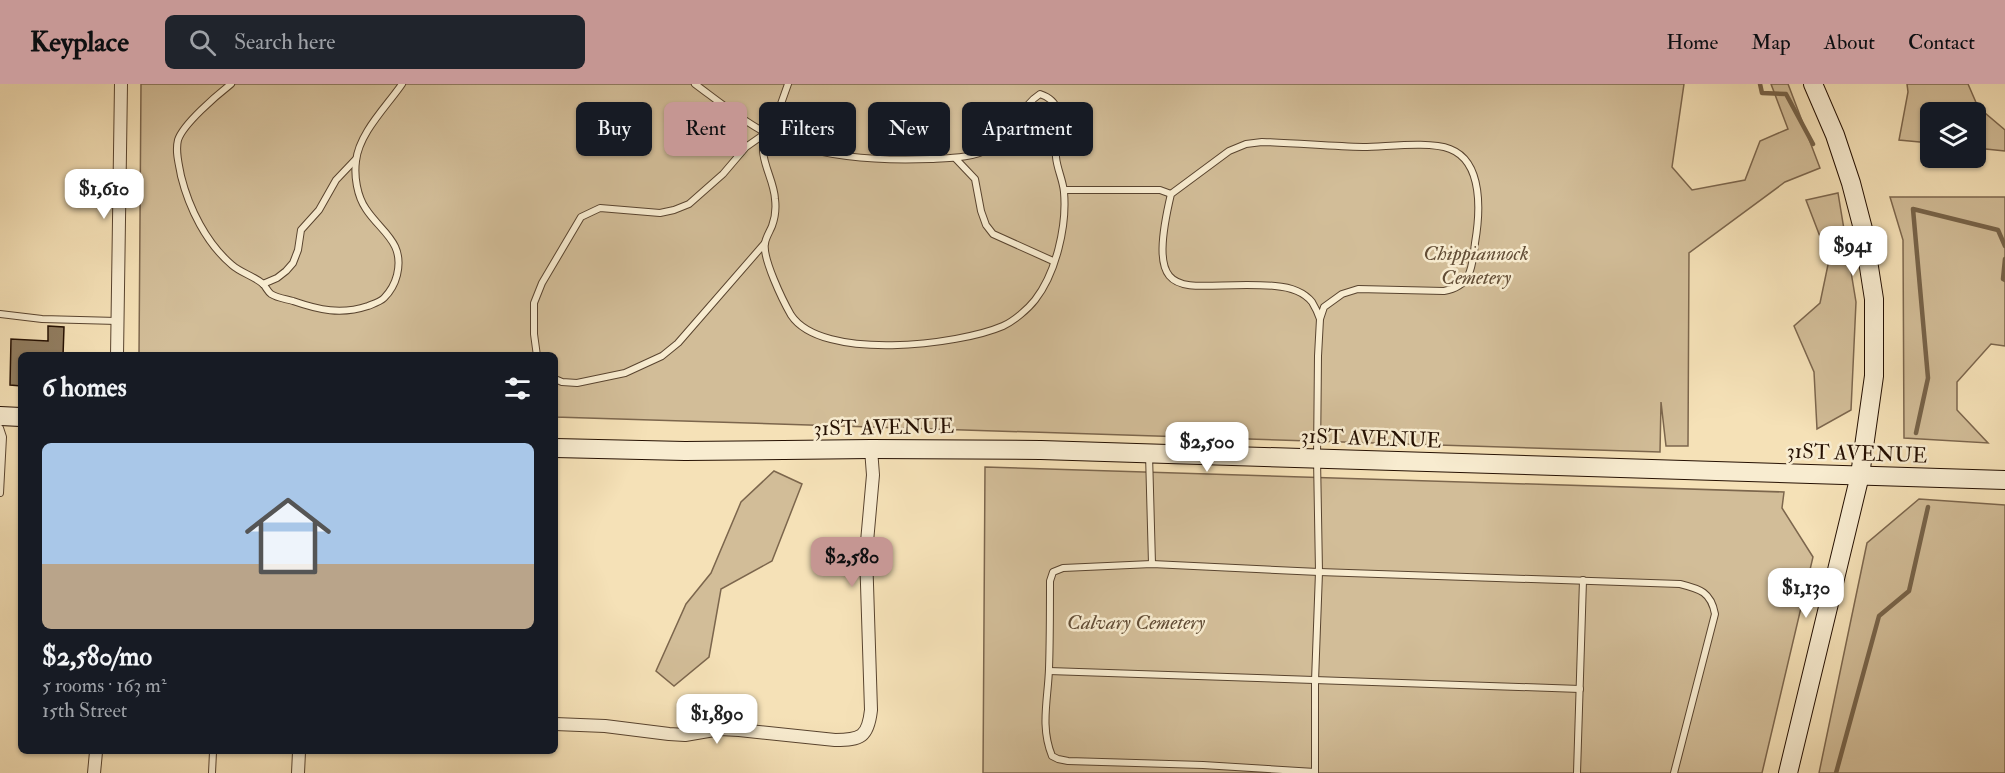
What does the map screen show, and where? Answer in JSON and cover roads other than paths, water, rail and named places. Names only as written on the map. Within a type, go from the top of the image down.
[{"type":"street","points":[[117,352],[121,84]]},
{"type":"street","points":[[1788,773],[1860,474],[1874,375],[1875,321],[1870,263],[1851,183],[1835,135],[1813,84]]},
{"type":"street","points":[[0,416],[18,417]]},
{"type":"street","name":"31ST AVENUE","points":[[558,448],[685,451],[1041,450],[2005,480]]},
{"type":"street","points":[[558,724],[605,726],[677,735],[720,729],[739,730],[835,741],[853,740],[866,732],[871,710],[866,553],[873,475],[871,449]]},
{"type":"street","points":[[94,773],[96,754]]},
{"type":"street","points":[[298,773],[299,754]]},
{"type":"lane","points":[[231,84],[206,105],[178,138],[177,157],[187,198],[198,222],[231,264],[263,284],[270,293],[313,308],[333,312],[353,311],[383,299],[391,289],[399,265],[393,241],[365,208],[355,176],[356,159],[361,144],[383,108],[402,84]]},
{"type":"lane","points":[[695,84],[759,129]]},
{"type":"lane","points":[[782,102],[788,84]]},
{"type":"lane","points":[[1039,84],[1040,94]]},
{"type":"lane","points":[[765,242],[769,264],[791,315],[806,330],[820,336],[866,344],[932,343],[1006,325],[1028,308],[1036,298],[1053,261],[1064,228],[1064,190],[1056,159],[1059,112],[1056,102],[1051,97],[1040,94],[1031,100],[1006,139],[982,153],[956,159],[906,160],[856,156]]},
{"type":"lane","points":[[536,352],[534,303],[542,283],[581,217],[600,208],[660,213],[689,204],[723,174],[746,147],[759,138]]},
{"type":"lane","points":[[1320,319],[1311,301],[1290,288],[1265,285],[1205,287],[1187,286],[1176,282],[1167,273],[1162,241],[1171,194],[1229,151],[1246,144],[1262,142],[1363,147],[1433,146],[1450,149],[1466,161],[1474,174],[1477,187],[1477,234],[1470,272],[1465,282],[1456,289],[1444,291],[1358,289],[1342,294],[1329,303],[1324,307],[1320,319],[1317,458],[1319,572],[1314,772],[1058,759],[1052,756],[1045,734],[1049,671],[1050,581],[1053,572],[1063,568],[1152,564],[1319,572],[1680,584],[1704,591],[1713,603],[1715,614],[1674,773]]},
{"type":"lane","points":[[558,380],[577,383],[625,373],[662,356],[678,343],[765,242],[773,224],[776,202],[774,183],[765,156]]},
{"type":"lane","points":[[263,284],[277,278],[293,263],[301,230],[320,210],[336,180],[356,159]]},
{"type":"lane","points":[[956,159],[975,178],[981,211],[986,225],[993,234],[1053,261]]},
{"type":"lane","points":[[1064,190],[1160,190],[1171,194]]},
{"type":"lane","points":[[0,314],[51,319],[117,321]]},
{"type":"lane","points":[[0,428],[3,437],[0,493]]},
{"type":"lane","points":[[1149,453],[1152,564]]},
{"type":"lane","points":[[1577,773],[1583,580]]},
{"type":"lane","points":[[1049,671],[1581,689]]},
{"type":"lane","points":[[212,773],[213,754]]},
{"type":"waterway","points":[[1760,84],[1762,93],[1786,94],[1813,144]]},
{"type":"waterway","points":[[1916,433],[1928,378],[1913,209],[1998,230],[2005,246]]},
{"type":"waterway","points":[[2005,259],[2003,279],[2005,280]]},
{"type":"waterway","points":[[1836,773],[1879,616],[1909,591],[1928,507]]},
{"type":"park label","name":"Chippiannock Cemetery","points":[[1476,265]]},
{"type":"park label","name":"Calvary Cemetery","points":[[1136,622]]}]
